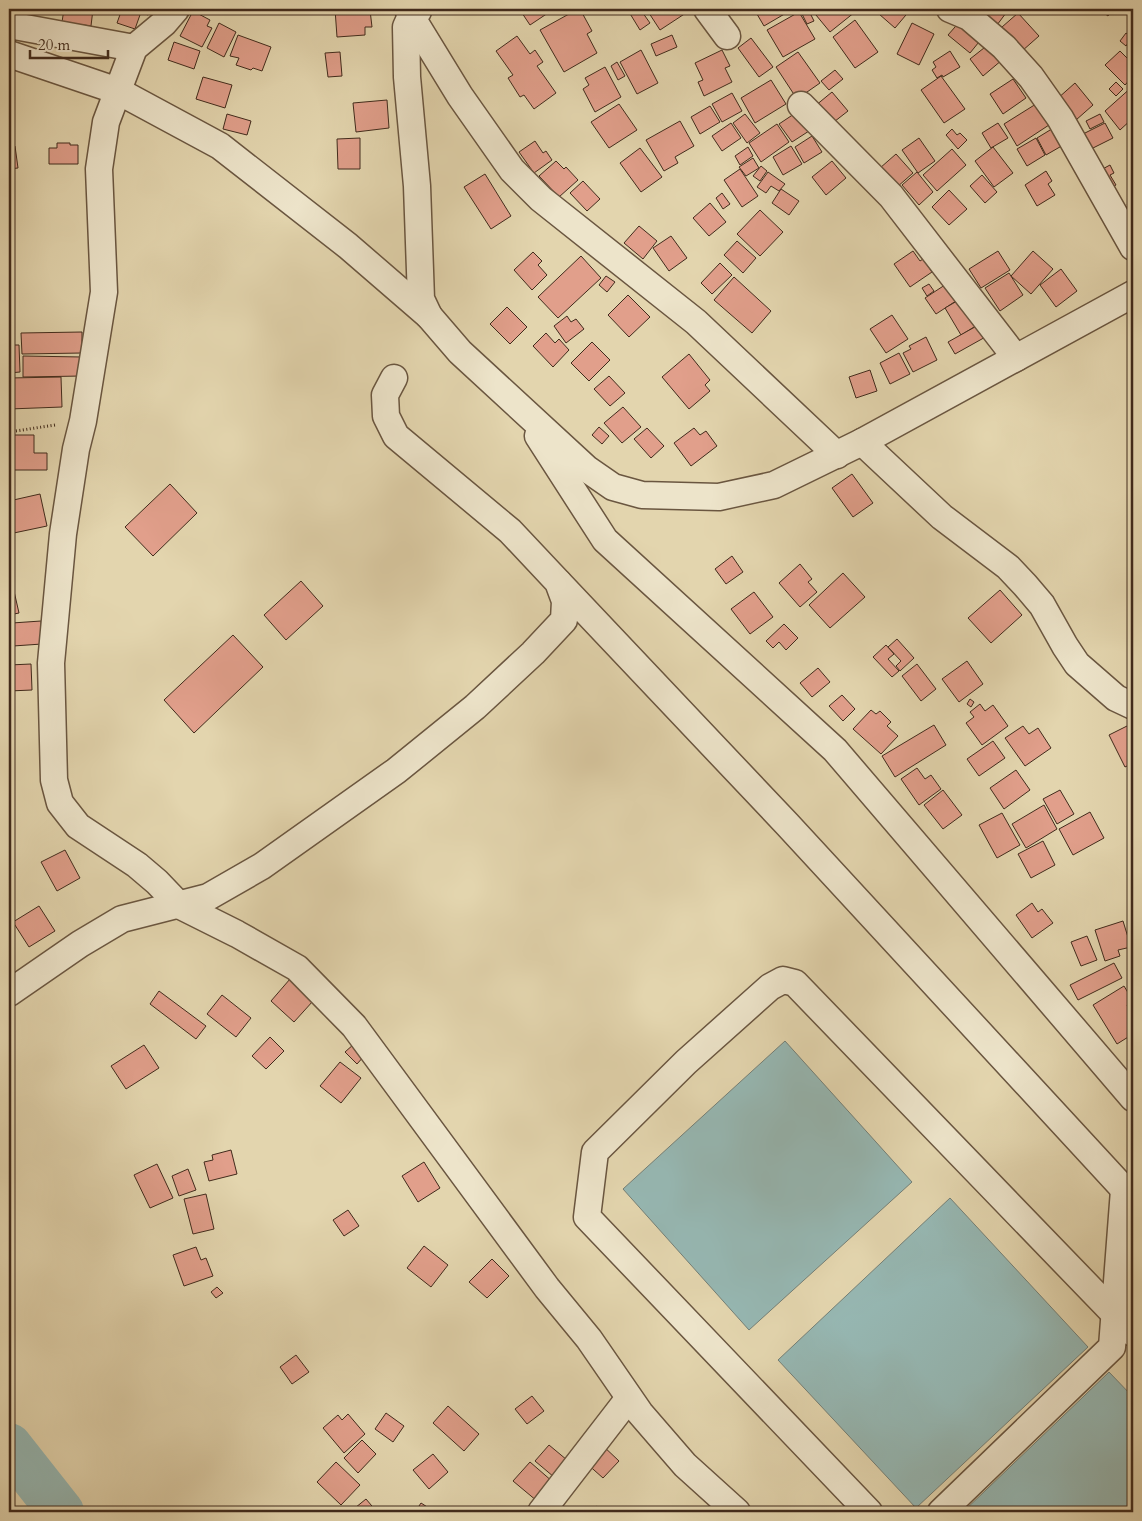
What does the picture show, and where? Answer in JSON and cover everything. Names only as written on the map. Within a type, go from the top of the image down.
[{"type":"street","points":[[176,9],[164,23],[134,48],[106,122],[98,169],[104,292],[63,534],[51,663],[54,780],[60,804],[78,826],[137,865],[179,905],[237,934],[297,968],[354,1026],[547,1288],[589,1339],[640,1413],[685,1466],[737,1512]]},
{"type":"street","points":[[707,9],[727,36]]},
{"type":"street","points":[[950,9],[969,17],[1004,47],[1031,77],[1060,118],[1133,247]]},
{"type":"street","points":[[414,11],[406,27],[407,77],[416,186],[421,299],[429,316]]},
{"type":"street","points":[[414,11],[460,96],[512,170],[542,199],[696,322],[837,455]]},
{"type":"street","points":[[9,25],[134,48]]},
{"type":"street","points":[[9,54],[118,91],[220,146],[348,246],[429,316],[460,352],[588,469],[613,487],[642,495],[719,496],[774,485],[862,442],[1133,294]]},
{"type":"street","points":[[801,105],[891,196],[1016,358]]},
{"type":"street","points":[[394,378],[385,395],[385,402],[386,416],[396,436],[510,531],[787,824],[1128,1194],[1112,1347],[941,1512]]},
{"type":"street","points":[[517,404],[605,540],[834,750],[1133,1098]]},
{"type":"street","points":[[862,442],[942,517],[1008,567],[1042,605],[1077,664],[1116,698],[1133,706]]},
{"type":"street","points":[[9,993],[80,944],[122,919],[208,897],[262,866],[396,770],[475,707],[534,652],[564,620],[565,601],[558,582]]},
{"type":"street","points":[[870,1512],[587,1217],[595,1152],[686,1062],[770,988],[783,980],[796,983],[1133,1333]]},
{"type":"street","points":[[541,1512],[629,1398]]},
{"type":"path","points":[[9,432],[83,422]]},
{"type":"water","points":[[785,1041],[912,1182],[749,1330],[623,1189]]},
{"type":"water","points":[[950,1198],[1088,1347],[916,1508],[778,1360]]},
{"type":"water","points":[[1109,1372],[1133,1397],[1133,1512],[963,1512]]},
{"type":"building","points":[[64,9],[93,9],[91,26],[62,22]]},
{"type":"building","points":[[122,9],[150,9],[148,15],[141,12],[135,29],[117,23]]},
{"type":"building","points":[[335,9],[370,10],[372,27],[365,27],[365,35],[337,37]]},
{"type":"building","points":[[523,9],[546,9],[548,13],[530,25],[522,13]]},
{"type":"building","points":[[580,9],[592,31],[587,34],[597,53],[564,72],[540,30]]},
{"type":"building","points":[[634,9],[640,9],[650,23],[640,30],[629,12]]},
{"type":"building","points":[[692,9],[660,30],[647,10]]},
{"type":"building","points":[[754,9],[793,9],[764,26]]},
{"type":"building","points":[[808,9],[814,21],[807,24],[801,12]]},
{"type":"building","points":[[811,9],[853,9],[855,12],[830,32]]},
{"type":"building","points":[[883,9],[911,9],[895,28],[879,14]]},
{"type":"building","points":[[975,9],[1009,9],[997,25]]},
{"type":"building","points":[[1101,9],[1113,9],[1108,16]]},
{"type":"building","points":[[193,11],[210,20],[207,26],[212,28],[202,47],[180,36]]},
{"type":"building","points":[[799,12],[815,39],[783,57],[767,30]]},
{"type":"building","points":[[1018,13],[1039,36],[1022,51],[1002,27]]},
{"type":"building","points":[[1133,18],[1133,28],[1128,23]]},
{"type":"building","points":[[962,19],[983,37],[970,53],[948,35]]},
{"type":"building","points":[[855,20],[878,52],[855,68],[833,37]]},
{"type":"building","points":[[219,23],[236,32],[224,57],[207,48]]},
{"type":"building","points":[[912,23],[934,34],[919,65],[897,54]]},
{"type":"building","points":[[1126,33],[1132,37],[1126,46],[1120,41]]},
{"type":"building","points":[[238,35],[271,47],[262,71],[236,65],[239,58],[230,56]]},
{"type":"building","points":[[672,35],[677,47],[656,56],[651,44]]},
{"type":"building","points":[[517,36],[530,54],[535,50],[543,62],[537,66],[556,93],[534,109],[524,95],[520,97],[508,78],[513,75],[496,51]]},
{"type":"building","points":[[751,38],[773,67],[759,77],[738,48]]},
{"type":"building","points":[[174,42],[200,51],[194,69],[168,60]]},
{"type":"building","points":[[989,44],[1002,60],[983,76],[970,59]]},
{"type":"building","points":[[641,50],[658,83],[637,94],[620,62]]},
{"type":"building","points":[[722,50],[730,66],[725,68],[732,82],[704,96],[698,82],[703,80],[695,63]]},
{"type":"building","points":[[950,51],[960,67],[943,77],[942,75],[937,78],[932,70],[936,67],[933,62]]},
{"type":"building","points":[[1120,51],[1133,64],[1133,76],[1125,85],[1105,65]]},
{"type":"building","points":[[340,52],[342,76],[328,77],[325,53]]},
{"type":"building","points":[[798,52],[820,83],[797,99],[776,67]]},
{"type":"building","points":[[617,62],[625,76],[618,80],[611,66]]},
{"type":"building","points":[[605,67],[621,97],[595,112],[583,89],[589,85],[585,78]]},
{"type":"building","points":[[835,70],[843,79],[829,90],[821,81]]},
{"type":"building","points":[[941,76],[965,109],[944,123],[921,90]]},
{"type":"building","points":[[203,77],[232,85],[225,108],[196,99]]},
{"type":"building","points":[[1013,79],[1026,98],[1003,114],[990,94]]},
{"type":"building","points":[[771,80],[786,104],[755,123],[741,98]]},
{"type":"building","points":[[1116,82],[1123,89],[1116,96],[1109,89]]},
{"type":"building","points":[[1075,83],[1093,105],[1076,120],[1057,99]]},
{"type":"building","points":[[1133,86],[1133,118],[1120,130],[1105,111]]},
{"type":"building","points":[[832,92],[848,111],[830,125],[815,106]]},
{"type":"building","points":[[732,93],[742,111],[722,122],[712,104]]},
{"type":"building","points":[[387,100],[389,128],[356,132],[353,103]]},
{"type":"building","points":[[619,104],[637,130],[609,148],[591,122]]},
{"type":"building","points":[[1036,104],[1049,125],[1017,146],[1004,124]]},
{"type":"building","points":[[710,106],[720,122],[700,134],[691,117]]},
{"type":"building","points":[[797,112],[809,131],[792,142],[779,124]]},
{"type":"building","points":[[227,114],[251,121],[247,135],[223,129]]},
{"type":"building","points":[[745,114],[760,133],[747,143],[733,123]]},
{"type":"building","points":[[1100,114],[1104,122],[1090,129],[1086,121]]},
{"type":"building","points":[[680,121],[694,146],[675,157],[678,163],[664,171],[646,140]]},
{"type":"building","points":[[731,123],[741,138],[722,151],[712,136]]},
{"type":"building","points":[[998,123],[1008,138],[991,148],[982,133]]},
{"type":"building","points":[[1105,123],[1113,138],[1089,150],[1081,135]]},
{"type":"building","points":[[777,124],[789,142],[761,162],[749,143]]},
{"type":"building","points":[[1055,127],[1065,144],[1046,155],[1037,138]]},
{"type":"building","points":[[952,129],[957,135],[960,133],[967,140],[958,149],[946,135]]},
{"type":"building","points":[[812,136],[822,152],[804,163],[795,147]]},
{"type":"building","points":[[1133,137],[1133,148],[1128,142]]},
{"type":"building","points":[[360,138],[360,169],[338,169],[337,139]]},
{"type":"building","points":[[919,138],[935,161],[918,173],[902,150]]},
{"type":"building","points":[[1036,138],[1045,155],[1027,166],[1017,149]]},
{"type":"building","points":[[535,141],[543,153],[546,151],[552,160],[534,173],[519,152]]},
{"type":"building","points":[[57,143],[78,145],[78,164],[49,164],[49,148],[57,148]]},
{"type":"building","points":[[15,146],[18,168],[9,169],[9,147]]},
{"type":"building","points":[[791,146],[802,164],[783,175],[773,157]]},
{"type":"building","points":[[748,147],[753,156],[740,165],[735,156]]},
{"type":"building","points":[[993,147],[1013,173],[994,187],[975,161]]},
{"type":"building","points":[[640,148],[662,177],[641,192],[620,163]]},
{"type":"building","points":[[952,149],[966,165],[937,191],[923,175]]},
{"type":"building","points":[[896,154],[913,173],[897,187],[880,168]]},
{"type":"building","points":[[753,158],[759,168],[746,176],[739,167]]},
{"type":"building","points":[[556,161],[564,169],[566,167],[578,180],[559,197],[539,176]]},
{"type":"building","points":[[832,161],[846,178],[826,195],[812,177]]},
{"type":"building","points":[[1110,165],[1114,173],[1110,175],[1116,185],[1107,190],[1097,172]]},
{"type":"building","points":[[761,166],[767,171],[760,181],[753,176]]},
{"type":"building","points":[[740,169],[758,196],[742,207],[724,180]]},
{"type":"building","points":[[1046,171],[1052,181],[1048,184],[1055,195],[1037,206],[1025,185]]},
{"type":"building","points":[[768,172],[785,184],[779,191],[771,186],[766,193],[757,187]]},
{"type":"building","points":[[917,172],[933,192],[919,205],[902,185]]},
{"type":"building","points":[[485,174],[511,216],[491,229],[464,187]]},
{"type":"building","points":[[982,175],[997,192],[985,203],[970,186]]},
{"type":"building","points":[[583,181],[600,199],[587,211],[570,193]]},
{"type":"building","points":[[781,189],[799,201],[789,215],[772,203]]},
{"type":"building","points":[[949,190],[967,209],[949,225],[932,207]]},
{"type":"building","points":[[722,193],[730,204],[723,209],[716,198]]},
{"type":"building","points":[[9,194],[12,224],[9,224]]},
{"type":"building","points":[[1133,199],[1133,212],[1127,204]]},
{"type":"building","points":[[710,203],[726,222],[709,236],[693,218]]},
{"type":"building","points":[[760,210],[783,232],[760,256],[737,234]]},
{"type":"building","points":[[639,226],[657,241],[643,259],[624,243]]},
{"type":"building","points":[[671,236],[687,258],[669,271],[653,248]]},
{"type":"building","points":[[737,241],[756,258],[743,273],[724,255]]},
{"type":"building","points":[[913,251],[920,261],[923,259],[932,272],[910,287],[894,264]]},
{"type":"building","points":[[998,251],[1010,270],[981,288],[969,269]]},
{"type":"building","points":[[1033,251],[1053,269],[1031,294],[1011,276]]},
{"type":"building","points":[[533,252],[542,261],[538,265],[547,275],[532,290],[514,270]]},
{"type":"building","points":[[581,256],[601,278],[558,318],[538,297]]},
{"type":"building","points":[[720,263],[732,275],[712,294],[701,283]]},
{"type":"building","points":[[1061,269],[1077,291],[1056,307],[1040,285]]},
{"type":"building","points":[[1009,273],[1023,295],[1000,311],[985,288]]},
{"type":"building","points":[[606,276],[615,282],[607,292],[599,285]]},
{"type":"building","points":[[734,277],[771,311],[752,333],[714,300]]},
{"type":"building","points":[[951,281],[962,297],[936,314],[925,298]]},
{"type":"building","points":[[929,284],[934,291],[927,296],[922,288]]},
{"type":"building","points":[[628,295],[650,317],[629,337],[608,315]]},
{"type":"building","points":[[964,297],[979,324],[961,335],[945,308]]},
{"type":"building","points":[[9,305],[12,333],[9,333]]},
{"type":"building","points":[[507,307],[527,327],[510,344],[490,324]]},
{"type":"building","points":[[892,315],[908,339],[886,353],[870,329]]},
{"type":"building","points":[[567,316],[571,322],[576,319],[584,329],[566,343],[554,326]]},
{"type":"building","points":[[982,323],[989,335],[955,354],[948,342]]},
{"type":"building","points":[[82,332],[82,353],[22,354],[21,333]]},
{"type":"building","points":[[546,333],[555,343],[559,339],[569,350],[553,367],[533,346]]},
{"type":"building","points":[[926,337],[937,360],[913,372],[903,353],[911,349],[909,346]]},
{"type":"building","points":[[592,342],[610,360],[589,381],[571,363]]},
{"type":"building","points":[[9,345],[19,345],[20,372],[9,373]]},
{"type":"building","points":[[899,353],[910,374],[890,384],[880,363]]},
{"type":"building","points":[[689,354],[710,380],[705,385],[710,391],[689,409],[662,377]]},
{"type":"building","points":[[23,356],[82,357],[82,376],[23,377]]},
{"type":"building","points":[[870,370],[877,391],[856,398],[849,377]]},
{"type":"building","points":[[609,376],[625,393],[610,406],[594,389]]},
{"type":"building","points":[[61,377],[62,407],[9,409],[9,378]]},
{"type":"building","points":[[623,407],[641,427],[622,443],[604,423]]},
{"type":"building","points":[[599,427],[609,436],[602,444],[592,435]]},
{"type":"building","points":[[647,428],[664,446],[651,458],[634,439]]},
{"type":"building","points":[[694,428],[700,435],[706,431],[717,446],[691,466],[674,443]]},
{"type":"building","points":[[10,435],[34,435],[34,453],[47,453],[47,470],[10,470]]},
{"type":"building","points":[[852,474],[873,503],[853,517],[832,488]]},
{"type":"building","points":[[170,484],[197,513],[153,556],[125,527]]},
{"type":"building","points":[[40,494],[47,526],[9,534],[9,501]]},
{"type":"building","points":[[9,554],[13,567],[9,568]]},
{"type":"building","points":[[732,556],[743,572],[726,584],[715,569]]},
{"type":"building","points":[[800,564],[812,579],[808,582],[817,592],[800,607],[779,583]]},
{"type":"building","points":[[843,573],[865,597],[830,628],[809,605]]},
{"type":"building","points":[[9,578],[11,578],[19,613],[9,615]]},
{"type":"building","points":[[301,581],[323,606],[286,640],[264,615]]},
{"type":"building","points":[[1000,590],[1022,615],[991,643],[968,618]]},
{"type":"building","points":[[754,592],[773,617],[750,634],[731,609]]},
{"type":"building","points":[[41,621],[42,644],[13,646],[12,623]]},
{"type":"building","points":[[784,624],[798,638],[786,650],[779,642],[773,648],[766,641]]},
{"type":"building","points":[[233,635],[263,667],[194,733],[164,700]]},
{"type":"building","points":[[897,639],[914,658],[900,671],[896,666],[901,661],[888,647]]},
{"type":"building","points":[[886,645],[894,654],[888,659],[899,671],[892,677],[873,657]]},
{"type":"building","points":[[967,661],[983,684],[959,702],[942,679]]},
{"type":"building","points":[[31,664],[32,690],[9,691],[9,665]]},
{"type":"building","points":[[917,664],[936,689],[921,701],[902,676]]},
{"type":"building","points":[[818,668],[830,682],[812,697],[800,683]]},
{"type":"building","points":[[842,695],[855,709],[843,721],[829,706]]},
{"type":"building","points":[[970,699],[974,702],[971,707],[967,704]]},
{"type":"building","points":[[980,704],[985,711],[993,705],[1008,726],[982,745],[966,723],[974,717],[970,712]]},
{"type":"building","points":[[871,710],[876,714],[880,711],[891,722],[887,726],[898,736],[881,754],[853,729]]},
{"type":"building","points":[[1133,723],[1133,763],[1125,767],[1109,735]]},
{"type":"building","points":[[934,725],[946,745],[895,777],[882,756]]},
{"type":"building","points":[[1023,726],[1029,734],[1038,728],[1051,748],[1025,766],[1005,738]]},
{"type":"building","points":[[993,741],[1005,758],[979,776],[967,759]]},
{"type":"building","points":[[917,768],[925,779],[931,775],[941,789],[919,805],[901,779]]},
{"type":"building","points":[[1016,770],[1030,790],[1004,809],[990,788]]},
{"type":"building","points":[[943,790],[962,815],[943,829],[924,805]]},
{"type":"building","points":[[1060,790],[1074,814],[1057,824],[1043,799]]},
{"type":"building","points":[[1044,805],[1057,829],[1026,848],[1012,824]]},
{"type":"building","points":[[1090,812],[1104,838],[1073,855],[1059,829]]},
{"type":"building","points":[[1002,813],[1020,845],[997,858],[979,825]]},
{"type":"building","points":[[1043,841],[1055,865],[1031,878],[1018,854]]},
{"type":"building","points":[[65,850],[80,878],[57,891],[41,862]]},
{"type":"building","points":[[1032,903],[1038,912],[1042,909],[1053,923],[1032,938],[1016,915]]},
{"type":"building","points":[[39,906],[55,931],[29,947],[13,922]]},
{"type":"building","points":[[1123,921],[1131,947],[1118,950],[1120,956],[1105,961],[1095,930]]},
{"type":"building","points":[[1087,936],[1097,960],[1081,966],[1071,942]]},
{"type":"building","points":[[1114,963],[1122,978],[1078,1000],[1070,985]]},
{"type":"building","points":[[290,979],[313,1001],[294,1022],[271,1001]]},
{"type":"building","points":[[1124,986],[1133,1001],[1127,1005],[1133,1015],[1133,1034],[1117,1044],[1093,1005]]},
{"type":"building","points":[[159,991],[206,1026],[196,1039],[150,1004]]},
{"type":"building","points":[[222,995],[251,1018],[236,1037],[207,1014]]},
{"type":"building","points":[[270,1037],[284,1051],[266,1069],[252,1056]]},
{"type":"building","points":[[354,1044],[365,1055],[357,1064],[345,1052]]},
{"type":"building","points":[[144,1045],[159,1068],[126,1089],[111,1066]]},
{"type":"building","points":[[340,1062],[361,1078],[341,1103],[320,1086]]},
{"type":"building","points":[[231,1150],[237,1174],[209,1181],[204,1162],[213,1160],[212,1155]]},
{"type":"building","points":[[424,1162],[440,1188],[418,1202],[402,1176]]},
{"type":"building","points":[[157,1164],[173,1198],[150,1208],[134,1175]]},
{"type":"building","points":[[188,1169],[196,1190],[179,1196],[172,1176]]},
{"type":"building","points":[[206,1194],[214,1229],[193,1234],[184,1199]]},
{"type":"building","points":[[348,1210],[359,1226],[344,1236],[333,1220]]},
{"type":"building","points":[[424,1246],[448,1265],[431,1287],[407,1268]]},
{"type":"building","points":[[196,1247],[201,1260],[206,1258],[213,1276],[184,1286],[173,1255]]},
{"type":"building","points":[[492,1259],[509,1276],[487,1298],[469,1282]]},
{"type":"building","points":[[217,1287],[223,1293],[216,1298],[211,1292]]},
{"type":"building","points":[[296,1355],[309,1372],[292,1384],[280,1367]]},
{"type":"building","points":[[532,1396],[544,1411],[527,1424],[515,1409]]},
{"type":"building","points":[[448,1406],[479,1434],[464,1451],[433,1423]]},
{"type":"building","points":[[386,1413],[404,1426],[393,1442],[375,1429]]},
{"type":"building","points":[[348,1414],[365,1434],[344,1453],[323,1428],[338,1415],[342,1420]]},
{"type":"building","points":[[362,1440],[376,1454],[358,1473],[344,1458]]},
{"type":"building","points":[[601,1444],[619,1461],[603,1478],[585,1462]]},
{"type":"building","points":[[549,1445],[567,1460],[554,1477],[535,1461]]},
{"type":"building","points":[[433,1454],[448,1472],[429,1489],[413,1470]]},
{"type":"building","points":[[336,1462],[360,1485],[341,1505],[317,1482]]},
{"type":"building","points":[[530,1462],[553,1482],[537,1501],[513,1481]]},
{"type":"building","points":[[366,1499],[377,1512],[350,1512]]},
{"type":"building","points":[[421,1503],[435,1512],[415,1512]]},
{"type":"building","points":[[597,1506],[603,1512],[590,1512]]},
{"type":"waterway","points":[[9,1446],[61,1512]]}]
